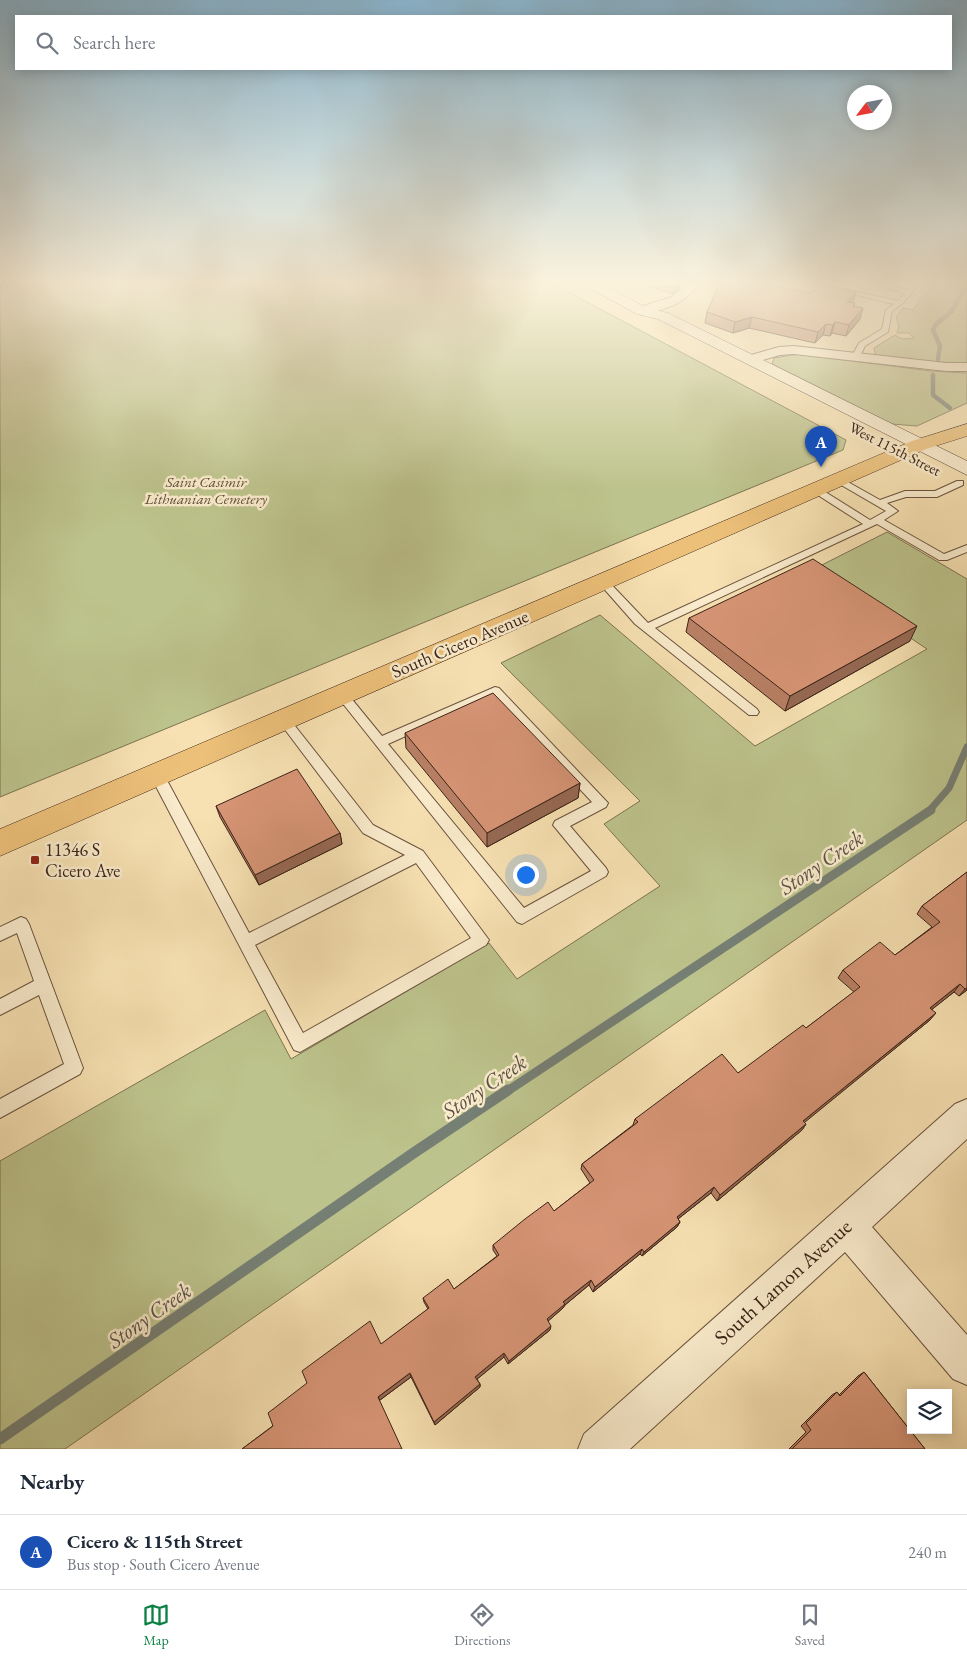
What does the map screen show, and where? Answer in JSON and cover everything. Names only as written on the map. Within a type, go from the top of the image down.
[{"type":"main road","points":[[911,449],[967,415]]},
{"type":"main road","points":[[911,449],[967,430]]},
{"type":"main road","name":"South Cicero Avenue","points":[[0,842],[911,449]]},
{"type":"street","name":"West 115th Street","points":[[711,353],[911,449]]},
{"type":"street","name":"West 115th Street","points":[[735,353],[965,479]]},
{"type":"street","points":[[749,360],[771,353]]},
{"type":"street","points":[[821,353],[946,367],[967,367]]},
{"type":"street","name":"South Lamon Avenue","points":[[599,1449],[967,1116]]},
{"type":"street","points":[[846,1225],[967,1365]]},
{"type":"lane","points":[[879,503],[905,494],[937,494],[965,479]]},
{"type":"lane","points":[[648,628],[874,522],[893,511],[839,480]]},
{"type":"lane","points":[[816,490],[943,558],[967,548]]},
{"type":"lane","points":[[603,582],[648,628],[752,712]]},
{"type":"lane","points":[[342,695],[380,742],[522,917],[601,872],[560,825],[601,803],[495,691],[380,742]]},
{"type":"lane","points":[[157,775],[300,1044],[481,940],[418,855],[368,829],[284,720]]},
{"type":"lane","points":[[246,942],[418,855]]},
{"type":"lane","points":[[0,934],[21,924],[74,1068],[0,1109]]},
{"type":"lane","points":[[0,1007],[43,985]]},
{"type":"green space","name":"Saint Casimir Lithuanian Cemetery","points":[[0,353],[682,353],[846,440],[843,450],[0,797]]},
{"type":"green space","points":[[875,353],[967,353],[967,364],[951,365],[876,356]]},
{"type":"green space","points":[[798,354],[931,371],[967,373],[967,403],[917,426],[892,424],[772,364],[774,358]]},
{"type":"green space","points":[[887,532],[967,579],[967,820],[65,1449],[0,1449],[0,1161],[265,1010],[291,1059],[489,943],[517,979],[660,886],[604,824],[640,801],[501,663],[600,615],[755,746],[927,649],[810,571]]},
{"type":"building","points":[[813,559],[917,626],[790,696],[689,618]]},
{"type":"building","points":[[493,693],[580,783],[487,833],[405,733]]},
{"type":"building","points":[[297,769],[340,833],[255,875],[216,806]]},
{"type":"building","points":[[967,872],[967,988],[965,989],[960,984],[930,1008],[936,1013],[803,1121],[806,1124],[720,1195],[714,1187],[677,1217],[680,1222],[644,1252],[642,1249],[595,1287],[591,1280],[563,1302],[565,1304],[547,1319],[551,1326],[509,1361],[504,1353],[475,1377],[480,1384],[434,1422],[410,1373],[378,1397],[402,1449],[242,1449],[273,1426],[268,1413],[307,1383],[302,1371],[370,1321],[381,1344],[429,1308],[423,1298],[448,1279],[454,1289],[499,1255],[493,1245],[525,1219],[548,1202],[554,1211],[594,1180],[582,1164],[638,1122],[635,1119],[722,1054],[738,1073],[803,1025],[806,1028],[860,987],[843,970],[880,942],[895,955],[940,922],[922,906]]},
{"type":"building","points":[[864,1372],[907,1426],[907,1434],[913,1434],[925,1449],[792,1449],[811,1430],[806,1423],[837,1392],[840,1396]]},
{"type":"waterway","name":"Stony Creek","points":[[938,359],[939,353]]},
{"type":"waterway","name":"Stony Creek","points":[[933,375],[933,395],[950,408]]},
{"type":"waterway","name":"Stony Creek","points":[[929,811],[949,788],[967,747]]},
{"type":"waterway","name":"Stony Creek","points":[[506,1092],[931,810]]},
{"type":"waterway","name":"Stony Creek","points":[[0,1439],[415,1152],[508,1090]]},
{"type":"place","name":"Cicero & 115th Street","points":[[821,467]]},
{"type":"place","name":"11346 S Cicero Ave","points":[[35,860]]}]
